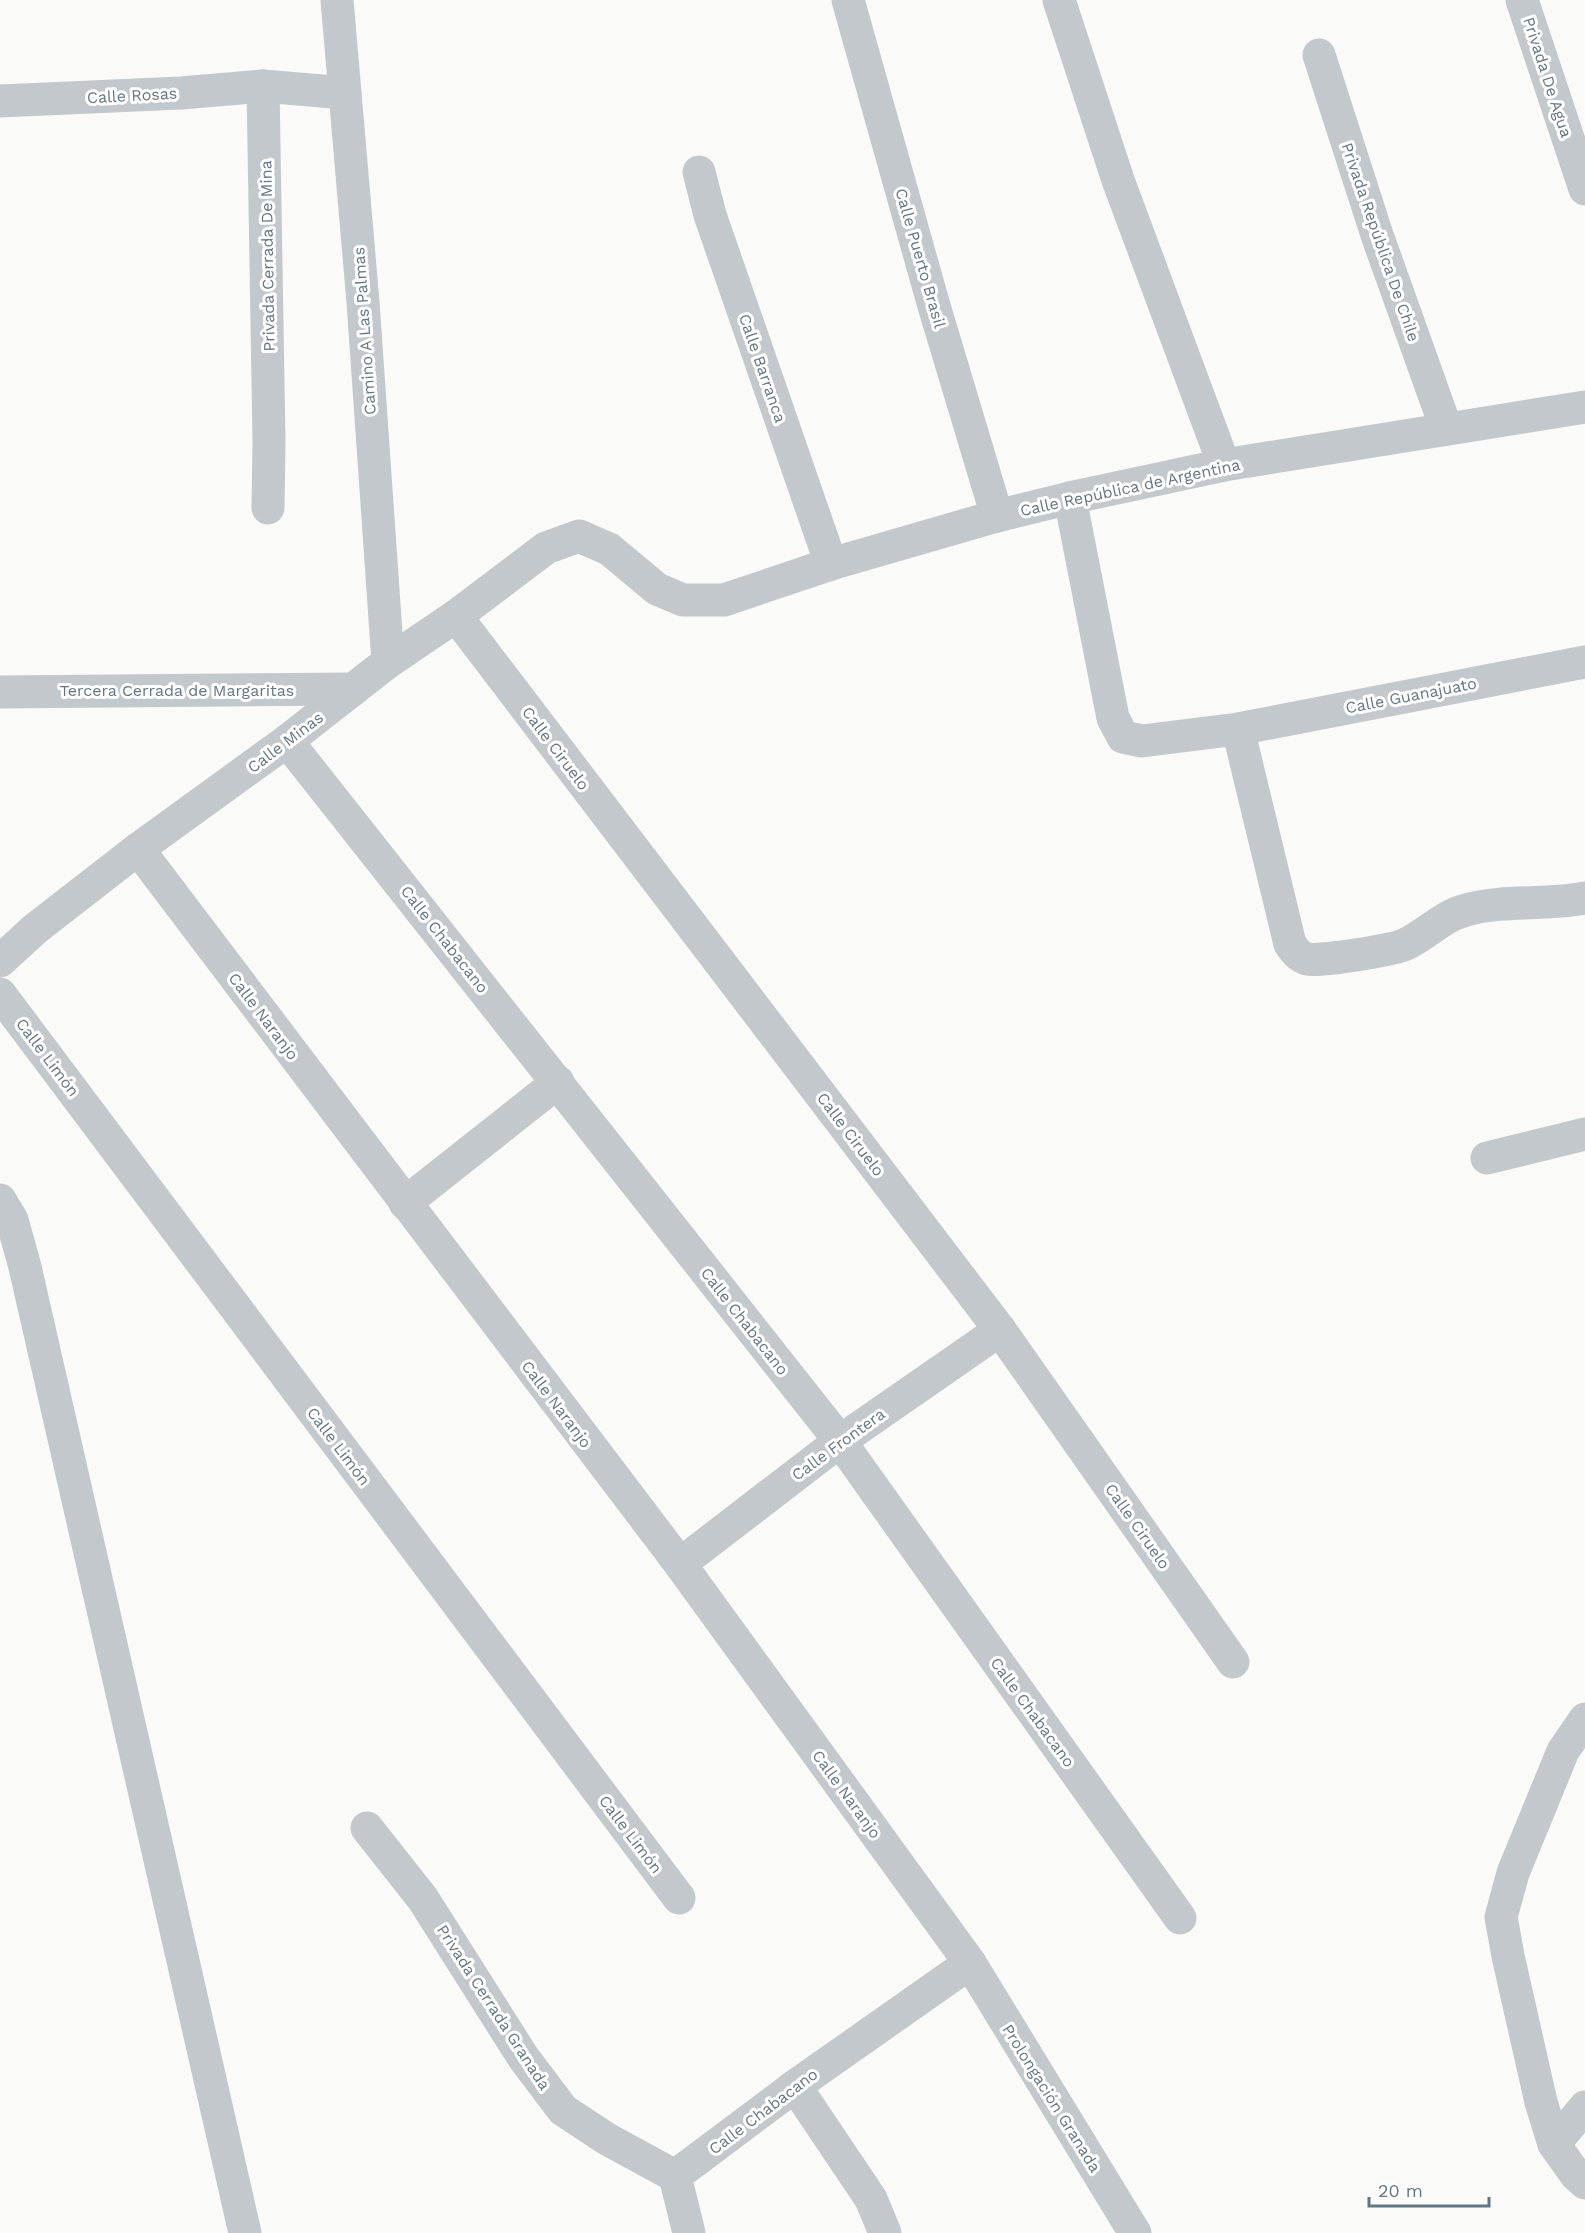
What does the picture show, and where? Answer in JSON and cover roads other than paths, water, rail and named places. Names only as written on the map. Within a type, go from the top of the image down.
[{"type":"street","name":"Camino A Las Palmas","points":[[337,0],[363,302],[388,662]]},
{"type":"street","name":"Calle Puerto Brasil","points":[[848,0],[996,516]]},
{"type":"street","points":[[1059,0],[1118,180],[1224,465]]},
{"type":"street","name":"Privada De Agua","points":[[1522,0],[1585,189]]},
{"type":"street","name":"Privada República De Chile","points":[[1319,55],[1377,235],[1446,428]]},
{"type":"street","points":[[263,86],[345,93]]},
{"type":"street","name":"Calle Rosas","points":[[0,101],[181,93],[263,86]]},
{"type":"street","name":"Privada Cerrada De Mina","points":[[263,86],[268,508]]},
{"type":"street","name":"Calle Barranca","points":[[699,172],[710,215],[831,564]]},
{"type":"street","name":"Calle República de Argentina","points":[[683,600],[724,600],[831,564],[996,516],[1224,465],[1585,407]]},
{"type":"street","name":"Calle Guanajuato","points":[[1070,498],[1113,718],[1123,737],[1142,741],[1238,729],[1585,662]]},
{"type":"street","name":"Calle Minas","points":[[0,961],[35,929],[138,849],[287,741],[388,662],[456,616],[546,548],[579,536],[609,549],[657,589],[683,600]]},
{"type":"street","name":"Calle Ciruelo","points":[[456,616],[1000,1330],[1233,1662]]},
{"type":"street","name":"Tercera Cerrada de Margaritas","points":[[0,692],[354,689]]},
{"type":"street","points":[[1238,729],[1290,944],[1298,955],[1310,960],[1382,952],[1409,943],[1438,922],[1464,910],[1489,905],[1576,900]]},
{"type":"street","name":"Calle Chabacano","points":[[287,741],[840,1441],[1180,1918]]},
{"type":"street","name":"Calle Naranjo","points":[[138,849],[680,1564],[970,1963]]},
{"type":"street","name":"Calle Limón","points":[[0,994],[679,1898]]},
{"type":"street","points":[[405,1203],[558,1082]]},
{"type":"street","points":[[1487,1158],[1585,1134]]},
{"type":"street","points":[[0,1200],[12,1220],[26,1267],[245,2233]]},
{"type":"street","name":"Calle Frontera","points":[[680,1564],[840,1441],[1000,1330]]},
{"type":"street","points":[[1585,1719],[1563,1751],[1513,1874],[1501,1917],[1536,2079],[1554,2144],[1576,2175],[1585,2183]]},
{"type":"street","name":"Privada Cerrada Granada","points":[[367,1828],[423,1899],[523,2057],[563,2110],[607,2139],[675,2176]]},
{"type":"street","name":"Calle Chabacano","points":[[675,2176],[795,2086],[970,1963]]},
{"type":"street","name":"Prolongación Granada","points":[[970,1963],[1135,2233]]},
{"type":"street","points":[[795,2086],[872,2199],[885,2233]]},
{"type":"street","points":[[1554,2144],[1585,2107]]},
{"type":"street","points":[[675,2176],[689,2233]]}]
